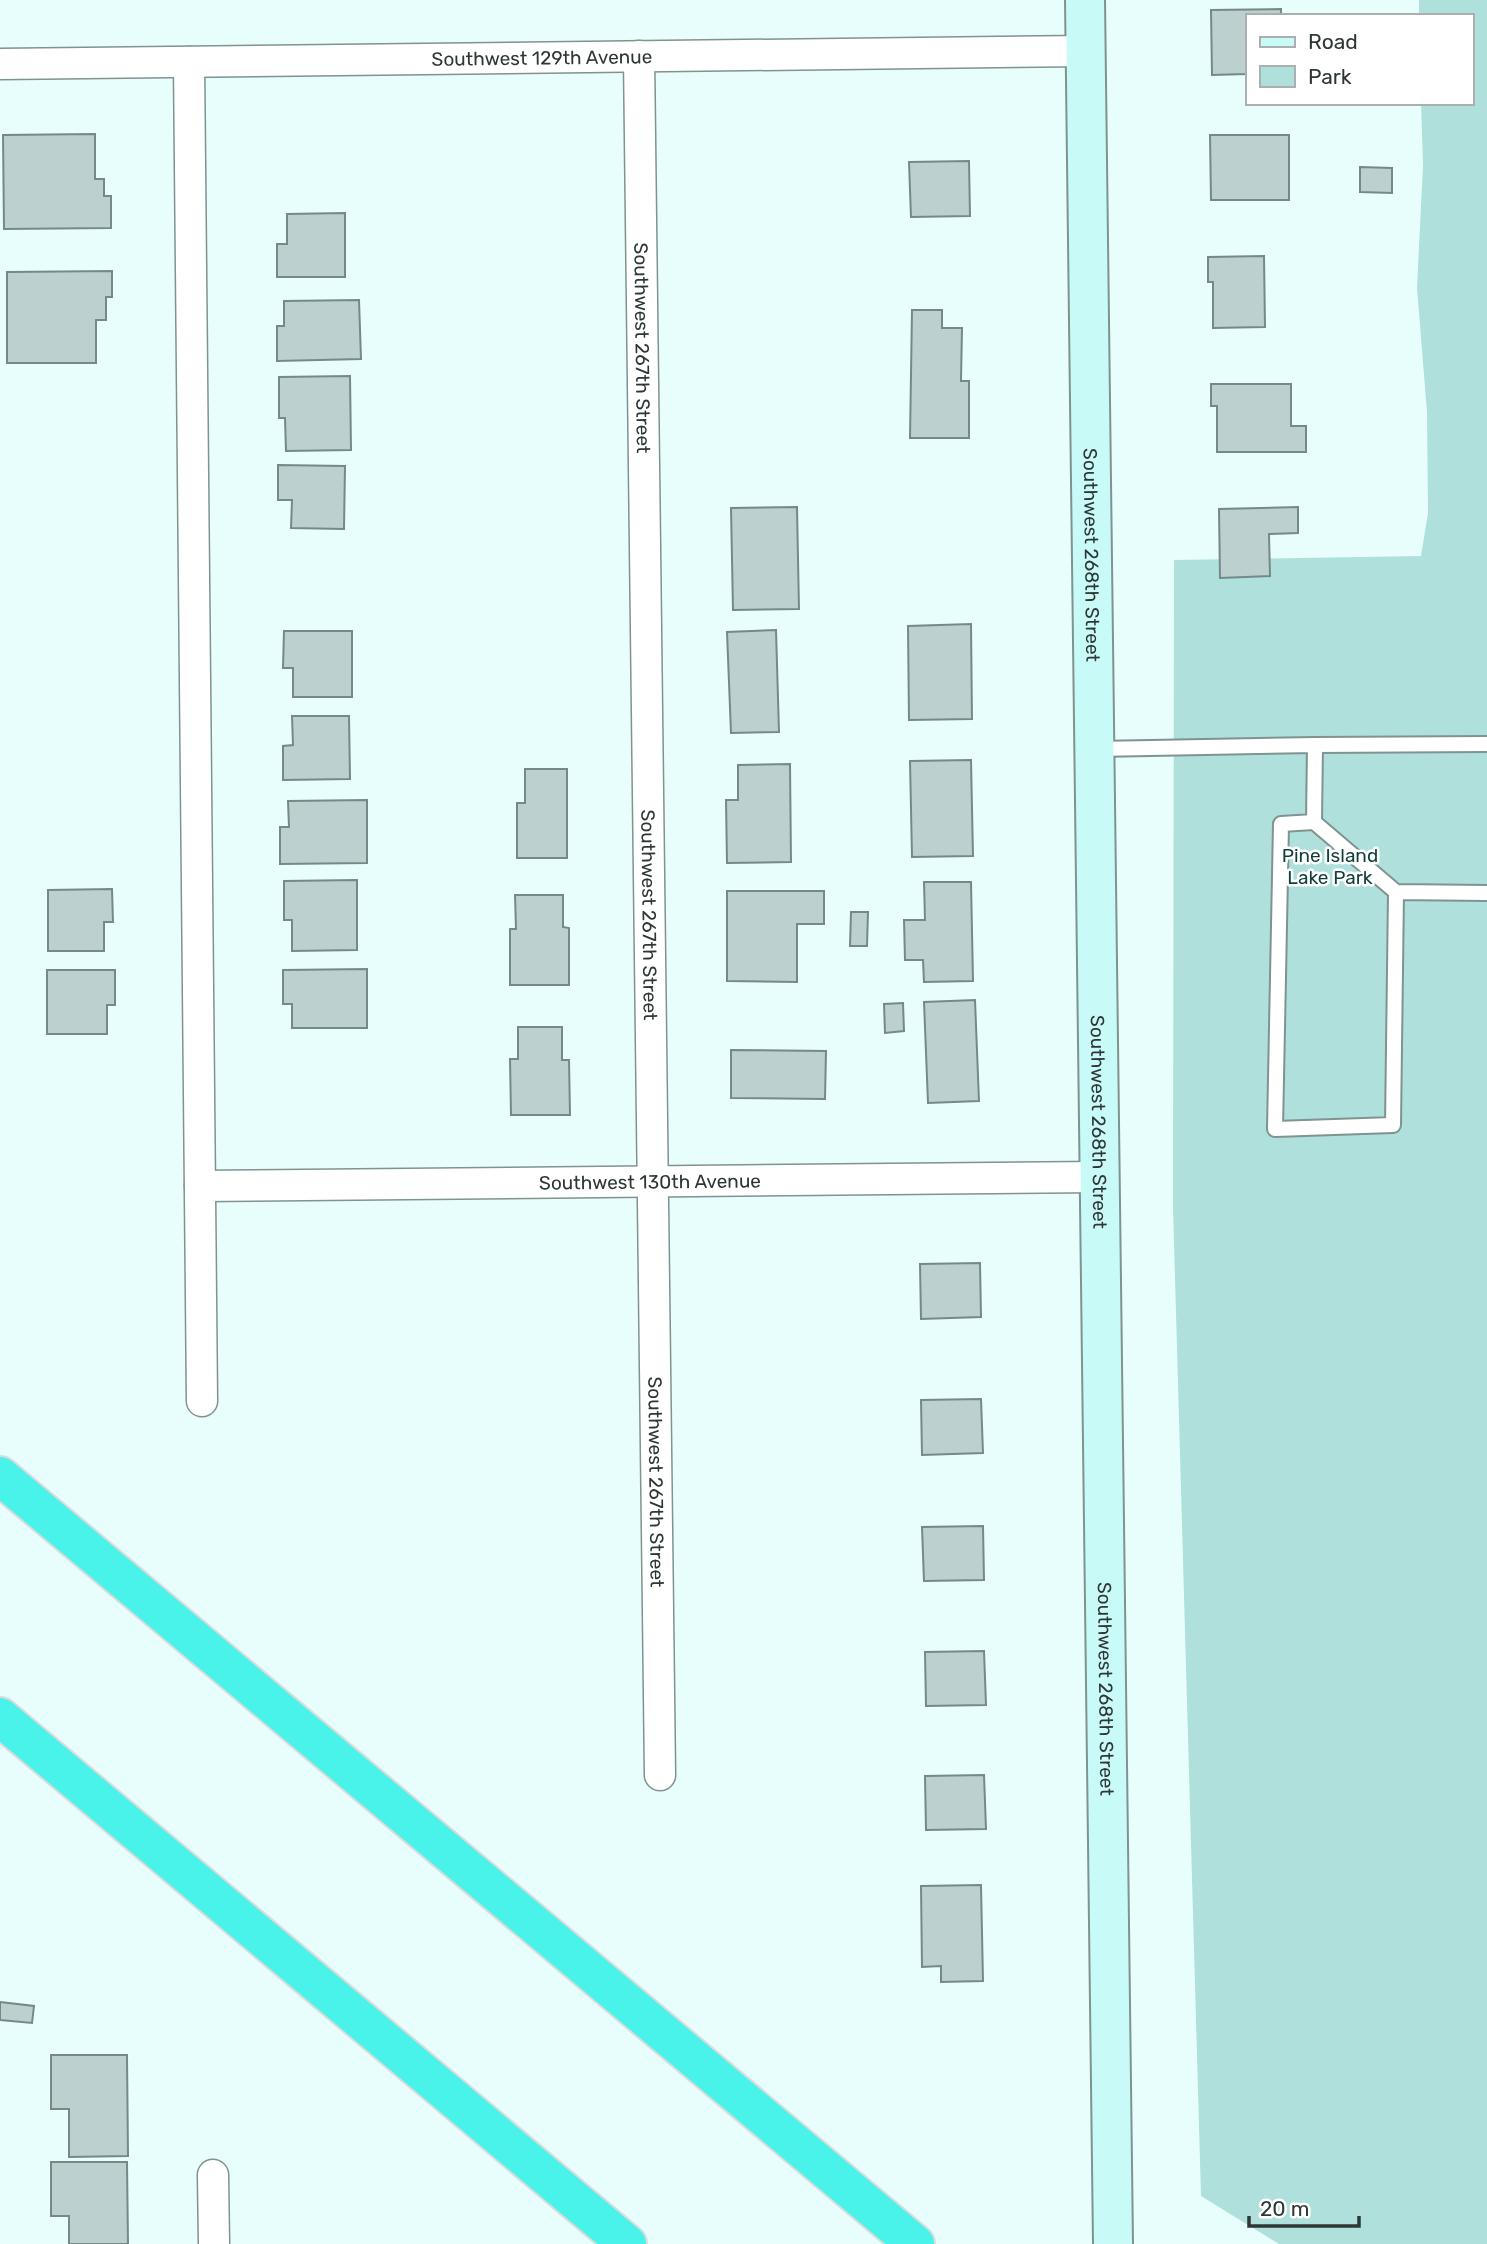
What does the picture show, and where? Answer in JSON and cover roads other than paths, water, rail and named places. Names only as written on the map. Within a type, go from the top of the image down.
[{"type":"highway","points":[[0,1476],[915,2244]]},
{"type":"highway","points":[[0,1717],[627,2244]]},
{"type":"main road","name":"Southwest 268th Street","points":[[1085,0],[1113,2244]]},
{"type":"street","name":"Southwest 129th Avenue","points":[[0,64],[1086,51]]},
{"type":"street","name":"Southwest 267th Street","points":[[639,56],[660,1775]]},
{"type":"street","points":[[189,62],[202,1402]]},
{"type":"street","name":"Southwest 130th Avenue","points":[[200,1186],[1099,1177]]},
{"type":"street","points":[[213,2175],[214,2244]]},
{"type":"lane","points":[[1094,749],[1487,744]]},
{"type":"lane","points":[[1314,822],[1315,745]]},
{"type":"lane","points":[[1396,892],[1393,1125],[1275,1129],[1281,824],[1314,822],[1396,892],[1487,893]]},
{"type":"park label","name":"Pine Island Lake Park","points":[[1330,866]]}]
